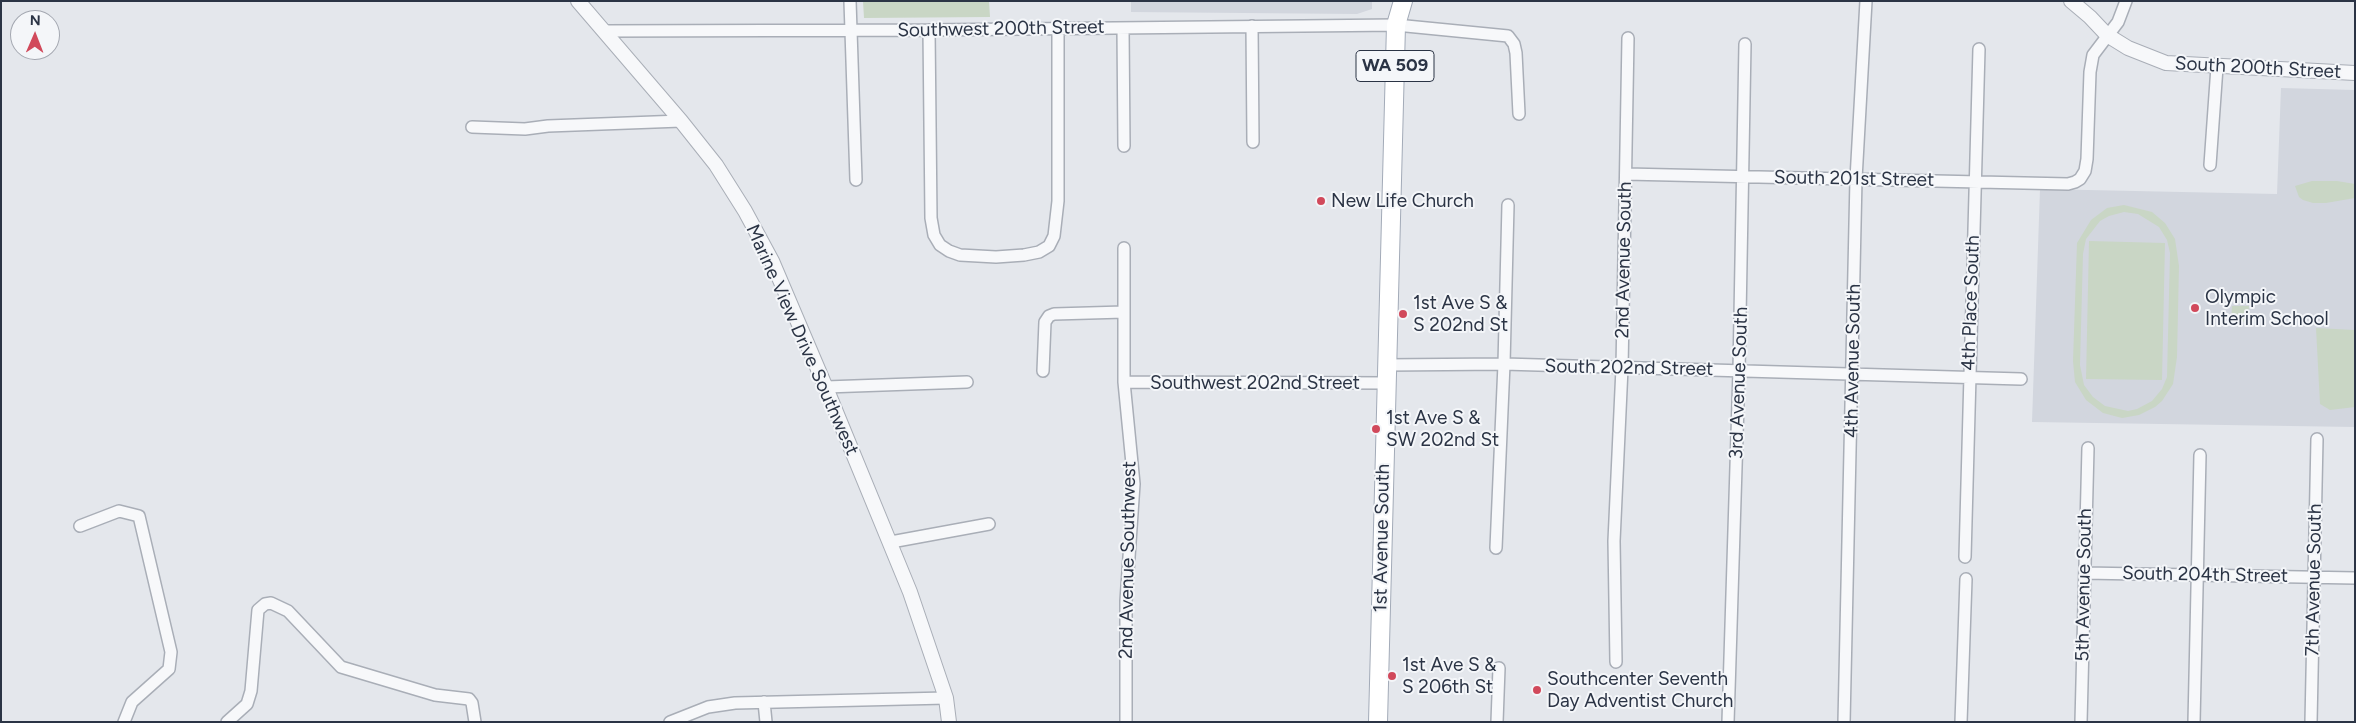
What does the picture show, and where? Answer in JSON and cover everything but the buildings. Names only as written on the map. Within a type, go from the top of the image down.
[{"type":"main road","name":"1st Avenue South","points":[[1389,1],[1396,25]]},
{"type":"main road","name":"1st Avenue South","points":[[1378,722],[1396,25],[1402,1]]},
{"type":"street","name":"Marine View Drive Southwest","points":[[578,1],[681,121],[716,165],[745,211],[772,261],[890,542],[946,698],[949,722]]},
{"type":"street","points":[[850,1],[856,180]]},
{"type":"street","name":"4th Avenue South","points":[[1844,722],[1856,179],[1866,1]]},
{"type":"street","name":"South 200th Street","points":[[2072,1],[2107,35],[2128,48],[2166,64],[2217,68],[2355,73]]},
{"type":"street","points":[[2107,35],[2118,22],[2126,1]]},
{"type":"street","name":"Southwest 200th Street","points":[[605,31],[1396,25]]},
{"type":"street","points":[[1396,25],[1508,36],[1514,44],[1516,53],[1519,114]]},
{"type":"street","points":[[1252,26],[1253,142]]},
{"type":"street","points":[[929,30],[931,218],[934,235],[940,245],[960,255],[1024,255],[1039,252],[1049,246],[1057,221],[1058,28]]},
{"type":"street","points":[[1123,28],[1124,146]]},
{"type":"street","name":"South 201st Street","points":[[1626,174],[2068,184],[2080,179],[2085,171],[2090,72],[2094,55],[2107,35]]},
{"type":"street","name":"2nd Avenue South","points":[[1616,662],[1614,541],[1622,368],[1628,38]]},
{"type":"street","name":"3rd Avenue South","points":[[1728,722],[1744,177],[1744,44]]},
{"type":"street","name":"4th Place South","points":[[1965,557],[1979,49]]},
{"type":"street","points":[[2210,165],[2217,68]]},
{"type":"street","points":[[472,127],[526,128],[681,121]]},
{"type":"street","points":[[1496,548],[1504,364],[1508,205]]},
{"type":"street","name":"2nd Avenue Southwest","points":[[1124,248],[1124,382],[1134,484],[1126,601],[1126,722]]},
{"type":"street","points":[[1043,371],[1045,322],[1049,316],[1054,314],[1124,312]]},
{"type":"street","name":"South 202nd Street","points":[[1386,365],[1504,364],[2021,379]]},
{"type":"street","points":[[826,387],[967,382]]},
{"type":"street","name":"Southwest 202nd Street","points":[[1124,382],[1386,383]]},
{"type":"street","name":"7th Avenue South","points":[[2311,722],[2317,439]]},
{"type":"street","name":"5th Avenue South","points":[[2081,722],[2088,448]]},
{"type":"street","points":[[2194,722],[2200,455]]},
{"type":"street","points":[[80,526],[119,511],[139,516],[170,652],[169,669],[132,702],[124,722]]},
{"type":"street","points":[[890,542],[989,524]]},
{"type":"street","name":"South 204th Street","points":[[2085,573],[2355,578]]},
{"type":"street","points":[[1961,722],[1966,579]]},
{"type":"street","points":[[227,722],[247,704],[251,691],[258,610],[264,604],[271,603],[288,611],[341,667],[435,695],[469,699],[472,703],[475,722]]},
{"type":"street","points":[[1498,722],[1500,668]]},
{"type":"street","points":[[670,722],[708,707],[735,703],[946,698]]},
{"type":"street","points":[[764,702],[766,722]]},
{"type":"shaded area","points":[[1131,1],[1372,1],[1372,9],[1357,14],[1131,12]]},
{"type":"shaded area","name":"Olympic Interim School","points":[[2281,88],[2355,90],[2355,427],[2032,422],[2040,189],[2277,194]]},
{"type":"green space","points":[[863,1],[989,1],[990,17],[864,18]]},
{"type":"green space","points":[[2312,181],[2337,181],[2355,184],[2355,198],[2326,203],[2313,203],[2303,200],[2299,197],[2295,186]]},
{"type":"green space","points":[[2124,205],[2152,212],[2165,223],[2175,239],[2179,266],[2177,357],[2173,384],[2162,401],[2155,407],[2139,415],[2122,418],[2103,413],[2086,400],[2075,382],[2073,361],[2077,243],[2091,220],[2107,208]],"holes":[[[2124,212],[2138,214],[2159,227],[2167,240],[2170,253],[2167,377],[2162,389],[2152,401],[2137,409],[2128,411],[2105,406],[2093,397],[2084,385],[2080,365],[2083,254],[2086,239],[2100,221],[2109,216]]]},
{"type":"green space","points":[[2089,241],[2165,243],[2162,380],[2086,379]]},
{"type":"green space","points":[[2232,306],[2249,306],[2248,322],[2231,321]]},
{"type":"green space","points":[[2316,328],[2355,330],[2355,407],[2330,410],[2320,404]]},
{"type":"place","name":"New Life Church","points":[[1321,201]]},
{"type":"place","name":"Olympic Interim School","points":[[2195,308]]},
{"type":"place","name":"1st Ave S & S 202nd St","points":[[1403,314]]},
{"type":"place","name":"1st Ave S & SW 202nd St","points":[[1376,429]]},
{"type":"place","name":"1st Ave S & S 206th St","points":[[1392,676]]},
{"type":"place","name":"Southcenter Seventh Day Adventist Church","points":[[1537,690]]}]
